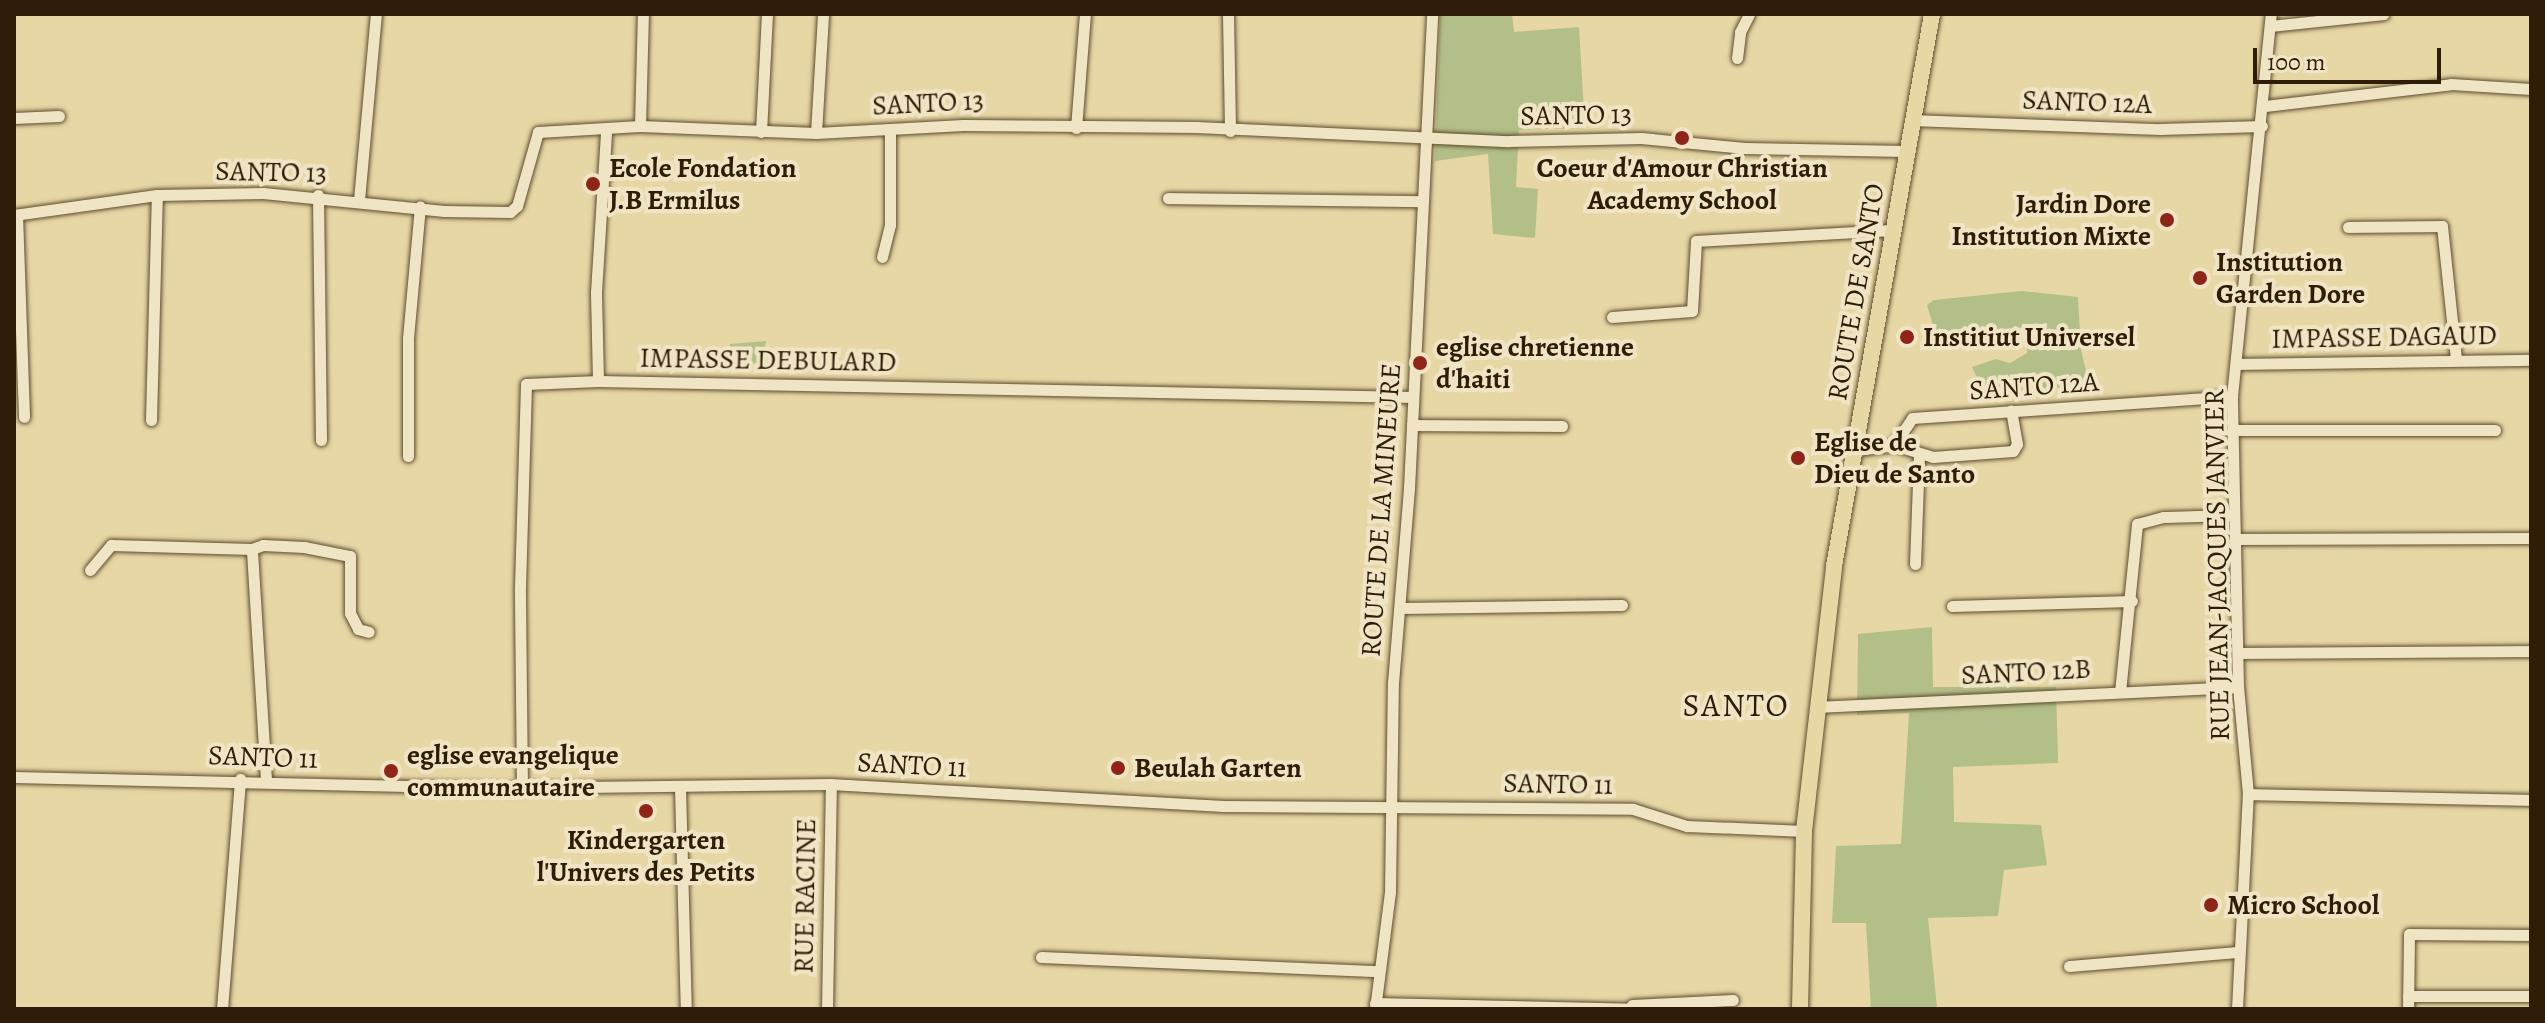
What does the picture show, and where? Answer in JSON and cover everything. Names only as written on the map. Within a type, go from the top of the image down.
[{"type":"main road","name":"ROUTE DE SANTO","points":[[1800,1009],[1804,831],[1816,707],[1891,230],[1932,14]]},
{"type":"street","points":[[359,200],[376,14]]},
{"type":"street","points":[[640,126],[643,14]]},
{"type":"street","points":[[761,132],[767,14]]},
{"type":"street","points":[[816,133],[823,14]]},
{"type":"street","points":[[1076,128],[1085,14]]},
{"type":"street","points":[[1228,14],[1230,131]]},
{"type":"street","name":"ROUTE DE LA MINEURE","points":[[1375,1006],[1390,892],[1390,809],[1432,14]]},
{"type":"street","points":[[1737,58],[1740,32],[1749,14]]},
{"type":"street","points":[[2271,20],[2383,14]]},
{"type":"street","name":"RUE JEAN-JACQUES JANVIER","points":[[2237,1009],[2237,952],[2248,794],[2238,687],[2232,396],[2265,106],[2263,73],[2271,20]]},
{"type":"street","points":[[2265,106],[2451,84],[2531,89]]},
{"type":"street","points":[[14,118],[59,116]]},
{"type":"street","name":"SANTO 12A","points":[[1911,120],[2160,129],[2262,126]]},
{"type":"street","name":"SANTO 13","points":[[16,215],[157,195],[318,195],[420,207],[515,210],[538,132],[606,132],[640,126],[816,133],[890,129],[1076,128],[1426,138],[1641,138],[1745,148],[1906,151]]},
{"type":"street","points":[[882,257],[890,225],[890,129]]},
{"type":"street","points":[[598,381],[596,292],[606,132]]},
{"type":"street","points":[[151,420],[157,195]]},
{"type":"street","points":[[318,195],[321,440]]},
{"type":"street","points":[[1168,198],[1422,201]]},
{"type":"street","points":[[408,456],[408,338],[420,207]]},
{"type":"street","points":[[16,215],[24,417]]},
{"type":"street","points":[[2348,227],[2442,226],[2456,359]]},
{"type":"street","points":[[1612,317],[1692,311],[1696,241],[1891,230]]},
{"type":"street","name":"IMPASSE DAGAUD","points":[[2238,364],[2531,360]]},
{"type":"street","name":"IMPASSE DEBULARD","points":[[522,788],[523,389],[532,382],[1413,397]]},
{"type":"street","name":"SANTO 12A","points":[[1894,445],[1912,418],[2232,396]]},
{"type":"street","points":[[1856,450],[1894,445],[1919,456],[2013,451],[2017,444],[2011,411]]},
{"type":"street","points":[[1412,425],[1562,426]]},
{"type":"street","points":[[2233,430],[2495,430]]},
{"type":"street","points":[[1915,564],[1919,456]]},
{"type":"street","points":[[2120,692],[2132,601],[2137,524],[2163,517],[2234,515]]},
{"type":"street","points":[[2235,539],[2531,538]]},
{"type":"street","points":[[90,570],[97,556],[111,545],[252,549],[263,545],[304,547],[350,556],[350,613],[358,629],[369,632]]},
{"type":"street","points":[[252,549],[250,578],[266,780]]},
{"type":"street","points":[[1952,606],[2132,601]]},
{"type":"street","points":[[1400,608],[1622,605]]},
{"type":"street","points":[[2239,653],[2531,651]]},
{"type":"street","name":"SANTO 12B","points":[[1816,707],[2238,687]]},
{"type":"street","name":"SANTO 11","points":[[14,777],[240,779],[522,788],[831,784],[1390,809],[1633,809],[1687,826],[1804,831]]},
{"type":"street","points":[[222,1009],[240,779]]},
{"type":"street","name":"RUE RACINE","points":[[827,1009],[831,784]]},
{"type":"street","points":[[680,787],[686,1009]]},
{"type":"street","points":[[2248,794],[2531,800]]},
{"type":"street","points":[[2408,1009],[2409,934],[2531,935]]},
{"type":"street","points":[[2069,966],[2237,952]]},
{"type":"street","points":[[1041,957],[1379,971]]},
{"type":"street","points":[[2408,996],[2531,996]]},
{"type":"street","points":[[1375,1006],[1568,1009],[1733,1000]]},
{"type":"green space","points":[[1440,14],[1512,14],[1514,32],[1579,27],[1585,128],[1519,130],[1516,187],[1538,189],[1535,238],[1493,234],[1488,154],[1435,161]]},
{"type":"green space","points":[[2022,291],[2078,297],[2081,350],[2090,387],[2033,388],[1989,402],[1972,367],[1996,359],[2010,363],[2027,353],[2027,327],[1946,338],[1934,329],[1927,305],[1934,300]]},
{"type":"green space","points":[[766,341],[762,363],[730,364],[730,344]]},
{"type":"green space","points":[[1932,627],[1933,687],[2056,687],[2058,763],[1953,767],[1954,822],[2041,825],[2047,865],[2004,870],[1998,916],[1928,918],[1937,1007],[1871,1009],[1866,923],[1832,923],[1836,846],[1901,844],[1909,713],[1857,715],[1858,634]]},
{"type":"place","name":"Coeur d'Amour Christian Academy School","points":[[1682,138]]},
{"type":"place","name":"Ecole Fondation J.B Ermilus","points":[[593,184]]},
{"type":"place","name":"Jardin Dore Institution Mixte","points":[[2167,220]]},
{"type":"place","name":"Institution Garden Dore","points":[[2200,278]]},
{"type":"place","name":"Institiut Universel","points":[[1907,337]]},
{"type":"place","name":"eglise chretienne d'haiti","points":[[1420,363]]},
{"type":"place","name":"Eglise de Dieu de Santo","points":[[1798,458]]},
{"type":"place","name":"Beulah Garten","points":[[1118,768]]},
{"type":"place","name":"eglise evangelique communautaire","points":[[391,771]]},
{"type":"place","name":"Kindergarten l'Univers des Petits","points":[[646,811]]},
{"type":"place","name":"Micro School","points":[[2211,905]]},
{"type":"district","name":"SANTO","points":[[1736,705]]}]
